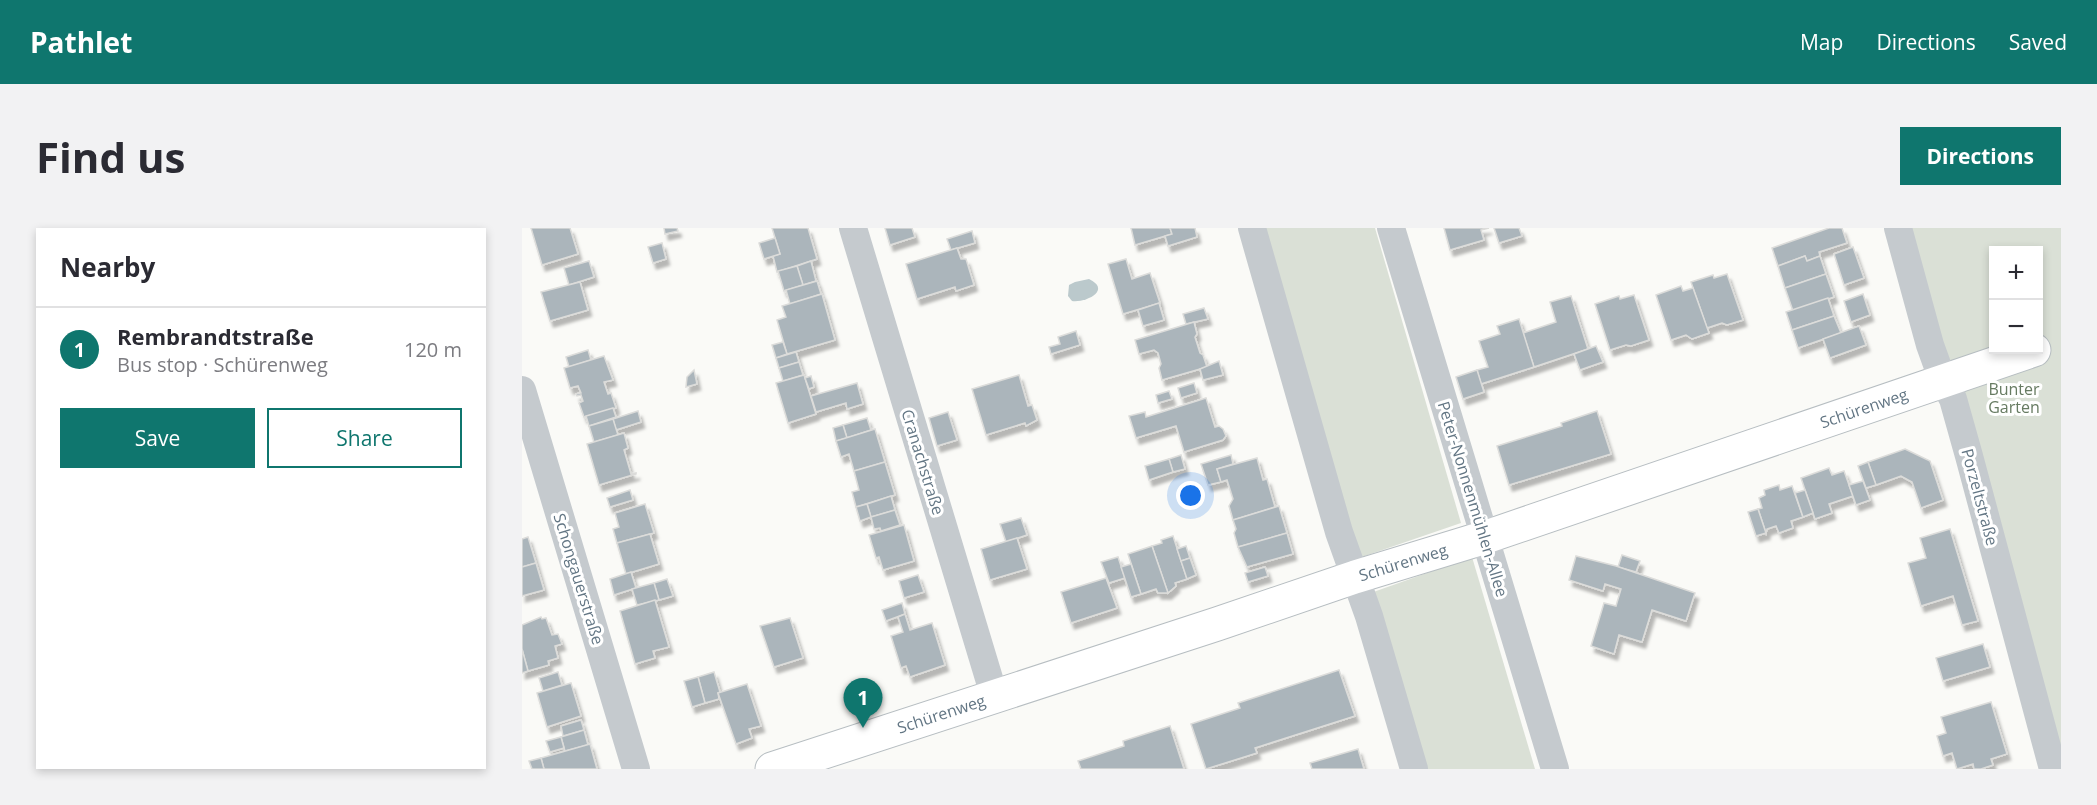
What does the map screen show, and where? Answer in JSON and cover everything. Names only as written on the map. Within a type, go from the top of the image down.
[{"type":"main road","points":[[2043,346],[2061,340]]},
{"type":"main road","name":"Schürenweg","points":[[790,766],[994,695],[1355,577],[1486,537],[2022,354]]},
{"type":"street","name":"Cranachstraße","points":[[853,228],[994,695]]},
{"type":"street","points":[[1252,228],[1339,532],[1369,616],[1414,769]]},
{"type":"street","name":"Peter-Nonnenmühlen-Allee","points":[[1391,228],[1555,769]]},
{"type":"street","name":"Porzeltstraße","points":[[1898,228],[1930,345],[1943,381],[1953,399],[2053,769]]},
{"type":"street","name":"Schongauerstraße","points":[[522,390],[636,769]]},
{"type":"green space","points":[[1259,228],[1375,228],[1461,523],[1359,558]]},
{"type":"green space","name":"Bunter Garten","points":[[1907,228],[2061,228],[2061,755],[1939,347]]},
{"type":"green space","points":[[1472,557],[1535,769],[1417,769],[1365,595]]},
{"type":"shaded area","points":[[1089,279],[1098,287],[1094,295],[1084,300],[1072,301],[1068,296],[1069,285]]},
{"type":"building","points":[[531,228],[570,228],[578,254],[542,265]]},
{"type":"building","points":[[664,228],[677,228],[678,231],[665,234]]},
{"type":"building","points":[[772,228],[808,228],[817,259],[777,272],[773,256],[780,254]]},
{"type":"building","points":[[885,228],[912,228],[915,237],[890,245]]},
{"type":"building","points":[[1131,228],[1170,228],[1172,234],[1135,245]]},
{"type":"building","points":[[1170,228],[1195,228],[1197,237],[1168,246],[1165,236],[1172,234]]},
{"type":"building","points":[[1444,228],[1489,228],[1481,230],[1484,240],[1450,250]]},
{"type":"building","points":[[1494,228],[1519,228],[1522,236],[1499,243]]},
{"type":"building","points":[[1829,228],[1842,228],[1847,243],[1819,252],[1820,256],[1807,261],[1805,256],[1778,266],[1772,248]]},
{"type":"building","points":[[972,231],[975,243],[951,250],[947,239]]},
{"type":"building","points":[[775,238],[780,254],[764,259],[759,243]]},
{"type":"building","points":[[662,243],[666,259],[653,263],[648,247]]},
{"type":"building","points":[[1853,247],[1864,278],[1844,285],[1834,254]]},
{"type":"building","points":[[957,248],[961,259],[966,259],[974,285],[956,291],[955,287],[917,299],[906,264]]},
{"type":"building","points":[[1805,256],[1807,261],[1820,256],[1826,274],[1785,288],[1778,266]]},
{"type":"building","points":[[1126,259],[1132,279],[1150,273],[1160,303],[1123,314],[1108,264]]},
{"type":"building","points":[[589,261],[594,277],[569,285],[564,268]]},
{"type":"building","points":[[811,261],[816,281],[803,285],[797,266]]},
{"type":"building","points":[[797,266],[803,285],[784,291],[778,271]]},
{"type":"building","points":[[1727,274],[1743,320],[1707,328],[1691,282],[1713,275],[1714,278]]},
{"type":"building","points":[[1826,274],[1834,297],[1793,311],[1785,288]]},
{"type":"building","points":[[817,281],[821,294],[790,304],[786,290]]},
{"type":"building","points":[[580,282],[588,310],[550,321],[541,292]]},
{"type":"building","points":[[1681,286],[1683,291],[1693,288],[1709,333],[1692,339],[1686,335],[1671,340],[1656,295]]},
{"type":"building","points":[[822,294],[835,340],[787,354],[777,320],[786,317],[782,306]]},
{"type":"building","points":[[1863,294],[1870,315],[1851,322],[1844,301]]},
{"type":"building","points":[[1634,295],[1649,340],[1610,350],[1595,304],[1619,296],[1620,299]]},
{"type":"building","points":[[1571,296],[1588,349],[1534,367],[1523,333],[1556,322],[1550,302]]},
{"type":"building","points":[[1828,298],[1834,316],[1792,330],[1786,312]]},
{"type":"building","points":[[1159,303],[1164,320],[1143,326],[1138,310]]},
{"type":"building","points":[[1204,308],[1208,319],[1186,324],[1183,314]]},
{"type":"building","points":[[1834,316],[1841,333],[1798,348],[1792,330]]},
{"type":"building","points":[[1519,319],[1534,367],[1481,384],[1477,370],[1488,367],[1479,341],[1500,334],[1497,326]]},
{"type":"building","points":[[1194,322],[1197,334],[1195,337],[1207,367],[1162,380],[1158,353],[1154,350],[1139,354],[1135,340]]},
{"type":"building","points":[[1859,326],[1866,345],[1830,358],[1823,339]]},
{"type":"building","points":[[1076,331],[1080,345],[1051,354],[1049,347],[1060,344],[1058,337]]},
{"type":"building","points":[[783,342],[787,354],[776,358],[772,345]]},
{"type":"building","points":[[1596,346],[1603,362],[1580,370],[1574,354]]},
{"type":"building","points":[[588,350],[591,360],[569,367],[566,357]]},
{"type":"building","points":[[796,352],[799,362],[779,368],[776,358]]},
{"type":"building","points":[[604,356],[613,380],[604,382],[616,408],[584,417],[579,403],[583,401],[581,395],[576,394],[581,393],[578,386],[570,388],[564,368]]},
{"type":"building","points":[[1219,361],[1223,375],[1203,380],[1200,369]]},
{"type":"building","points":[[799,362],[803,375],[783,381],[779,368]]},
{"type":"building","points":[[694,370],[697,384],[686,387],[687,377]]},
{"type":"building","points":[[1477,370],[1484,392],[1463,399],[1456,377]]},
{"type":"building","points":[[804,375],[816,414],[788,423],[776,383]]},
{"type":"building","points":[[1019,375],[1028,406],[1032,405],[1037,420],[1026,426],[1025,423],[986,435],[972,389]]},
{"type":"building","points":[[811,376],[814,387],[809,389],[805,378]]},
{"type":"building","points":[[857,383],[863,404],[847,409],[846,403],[816,412],[811,396]]},
{"type":"building","points":[[1194,383],[1197,393],[1181,398],[1178,388]]},
{"type":"building","points":[[1169,391],[1172,399],[1158,403],[1156,395]]},
{"type":"building","points":[[1206,398],[1215,427],[1219,426],[1223,429],[1226,436],[1223,440],[1184,452],[1176,426],[1136,438],[1129,416],[1145,412],[1146,417]]},
{"type":"building","points":[[613,408],[616,417],[589,426],[586,416]]},
{"type":"building","points":[[638,411],[641,422],[616,430],[613,419]]},
{"type":"building","points":[[1597,411],[1611,454],[1509,485],[1497,446],[1562,426],[1561,423]]},
{"type":"building","points":[[948,412],[957,440],[937,446],[929,418]]},
{"type":"building","points":[[867,418],[871,430],[847,438],[843,425]]},
{"type":"building","points":[[613,419],[618,435],[594,442],[589,426]]},
{"type":"building","points":[[843,425],[847,438],[836,441],[833,428]]},
{"type":"building","points":[[875,429],[885,462],[854,471],[849,454],[841,457],[836,441]]},
{"type":"building","points":[[624,433],[628,448],[624,450],[631,474],[636,474],[599,485],[587,444]]},
{"type":"building","points":[[1905,449],[1930,461],[1943,500],[1921,508],[1912,482],[1901,476],[1876,485],[1868,462]]},
{"type":"building","points":[[1181,455],[1185,469],[1173,472],[1169,459]]},
{"type":"building","points":[[1231,455],[1233,464],[1217,469],[1221,482],[1208,485],[1201,464]]},
{"type":"building","points":[[1257,458],[1263,480],[1267,479],[1275,507],[1233,520],[1229,506],[1233,499],[1227,480],[1221,482],[1217,469]]},
{"type":"building","points":[[1169,459],[1173,472],[1149,480],[1145,466]]},
{"type":"building","points":[[885,462],[895,495],[856,507],[852,492],[859,490],[854,471]]},
{"type":"building","points":[[1868,462],[1876,485],[1866,488],[1858,466]]},
{"type":"building","points":[[1829,468],[1832,475],[1844,471],[1853,496],[1829,504],[1832,513],[1815,519],[1801,478]]},
{"type":"building","points":[[1863,481],[1870,500],[1856,505],[1849,485]]},
{"type":"building","points":[[1779,485],[1780,490],[1792,486],[1803,517],[1791,521],[1793,528],[1779,533],[1776,526],[1767,529],[1766,533],[1758,509],[1762,508],[1759,498],[1765,495],[1764,490]]},
{"type":"building","points":[[630,490],[633,500],[610,507],[607,498]]},
{"type":"building","points":[[1805,490],[1813,513],[1803,517],[1795,493]]},
{"type":"building","points":[[891,496],[895,510],[871,517],[867,504]]},
{"type":"building","points":[[645,504],[654,533],[617,543],[613,529],[619,527],[615,513]]},
{"type":"building","points":[[867,504],[871,517],[860,521],[856,507]]},
{"type":"building","points":[[1279,506],[1287,533],[1238,547],[1233,520]]},
{"type":"building","points":[[1758,509],[1766,533],[1756,536],[1748,512]]},
{"type":"building","points":[[895,510],[900,525],[881,531],[880,528],[874,529],[871,517]]},
{"type":"building","points":[[1021,518],[1027,535],[1006,542],[1000,524]]},
{"type":"building","points":[[904,525],[914,561],[883,570],[879,557],[876,558],[869,535]]},
{"type":"building","points":[[1950,529],[1978,621],[1962,625],[1953,596],[1921,606],[1908,563],[1926,558],[1920,538]]},
{"type":"building","points":[[1287,533],[1293,554],[1247,567],[1238,547]]},
{"type":"building","points":[[650,534],[659,564],[626,574],[617,543]]},
{"type":"building","points":[[1173,536],[1187,579],[1175,583],[1176,586],[1168,593],[1152,546]]},
{"type":"building","points":[[528,537],[536,563],[522,567],[522,539]]},
{"type":"building","points":[[1017,538],[1027,569],[990,580],[981,549]]},
{"type":"building","points":[[1152,546],[1168,593],[1158,593],[1156,589],[1141,594],[1128,554]]},
{"type":"building","points":[[1186,546],[1190,558],[1181,561],[1177,549]]},
{"type":"building","points":[[1622,555],[1640,561],[1636,572],[1618,567]]},
{"type":"building","points":[[1576,556],[1616,566],[1695,593],[1686,621],[1652,610],[1642,642],[1619,635],[1614,654],[1591,646],[1604,603],[1616,606],[1621,589],[1605,584],[1603,591],[1569,580]]},
{"type":"building","points":[[1118,557],[1125,578],[1109,583],[1101,562]]},
{"type":"building","points":[[1190,558],[1196,575],[1187,579],[1181,561]]},
{"type":"building","points":[[536,563],[544,590],[522,596],[522,567]]},
{"type":"building","points":[[1131,564],[1141,594],[1131,597],[1121,567]]},
{"type":"building","points":[[1265,567],[1268,576],[1248,582],[1245,573]]},
{"type":"building","points":[[631,572],[636,588],[614,595],[610,579]]},
{"type":"building","points":[[918,575],[924,592],[904,598],[899,581]]},
{"type":"building","points":[[1106,578],[1117,608],[1071,623],[1061,592]]},
{"type":"building","points":[[667,579],[673,596],[659,600],[654,583]]},
{"type":"building","points":[[654,583],[659,600],[637,605],[632,589]]},
{"type":"building","points":[[655,600],[669,647],[653,651],[655,658],[635,664],[620,611]]},
{"type":"building","points":[[902,603],[905,614],[886,621],[882,610]]},
{"type":"building","points":[[905,614],[910,630],[932,623],[945,665],[910,677],[906,666],[901,668],[891,636],[903,632],[898,617]]},
{"type":"building","points":[[541,617],[546,618],[552,635],[558,634],[562,644],[555,646],[558,658],[548,661],[549,665],[528,671],[522,649],[522,625]]},
{"type":"building","points":[[790,618],[803,658],[774,667],[760,626]]},
{"type":"building","points":[[1983,644],[1990,667],[1943,681],[1936,658]]},
{"type":"building","points":[[522,649],[528,671],[522,673]]},
{"type":"building","points":[[1339,670],[1355,716],[1255,748],[1257,753],[1206,769],[1191,724],[1240,708],[1238,703]]},
{"type":"building","points":[[558,672],[562,685],[543,691],[539,678]]},
{"type":"building","points":[[714,672],[720,692],[718,693],[719,699],[705,703],[698,677]]},
{"type":"building","points":[[698,677],[705,703],[692,707],[684,681]]},
{"type":"building","points":[[571,683],[581,716],[547,727],[537,693]]},
{"type":"building","points":[[747,684],[761,726],[749,729],[752,738],[736,744],[718,693]]},
{"type":"building","points":[[1991,702],[2007,754],[1991,759],[1993,765],[1981,769],[1974,769],[1973,764],[1957,769],[1952,753],[1943,756],[1937,736],[1946,733],[1941,717]]},
{"type":"building","points":[[581,720],[584,730],[563,736],[561,726]]},
{"type":"building","points":[[1170,726],[1184,769],[1081,769],[1078,761],[1124,746],[1123,741]]},
{"type":"building","points":[[584,730],[588,745],[565,751],[561,737]]},
{"type":"building","points":[[561,737],[564,748],[550,752],[546,741]]},
{"type":"building","points":[[590,744],[597,769],[544,769],[541,758]]},
{"type":"building","points":[[1358,749],[1364,769],[1312,769],[1310,763]]},
{"type":"building","points":[[541,758],[544,769],[532,769],[529,761]]},
{"type":"place","name":"Rembrandtstraße","points":[[863,728]]}]
